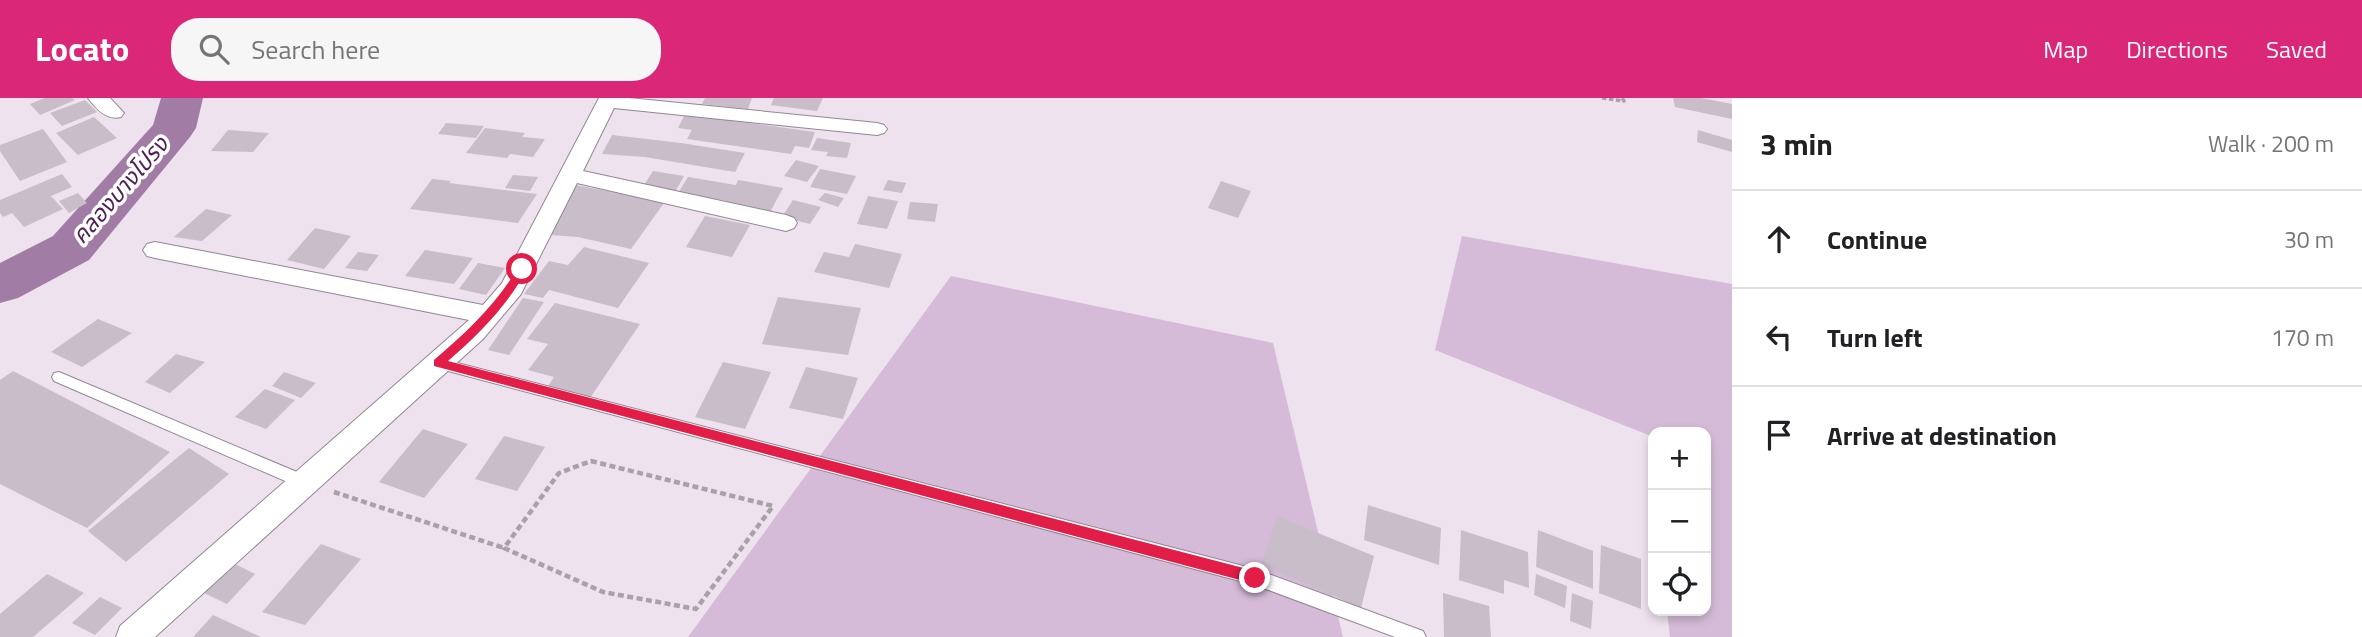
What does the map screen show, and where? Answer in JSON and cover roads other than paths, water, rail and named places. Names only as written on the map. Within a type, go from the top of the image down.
[{"type":"street","points":[[98,98],[114,113]]},
{"type":"street","points":[[132,637],[489,315],[512,288],[609,100],[877,129]]},
{"type":"street","points":[[571,175],[786,223]]},
{"type":"street","points":[[155,250],[489,315]]},
{"type":"lane","points":[[438,363],[1255,578],[1416,637]]},
{"type":"lane","points":[[59,377],[304,482]]},
{"type":"waterway","name":"คลองบางโปรง","points":[[0,285],[71,248],[174,128],[182,98]]}]
